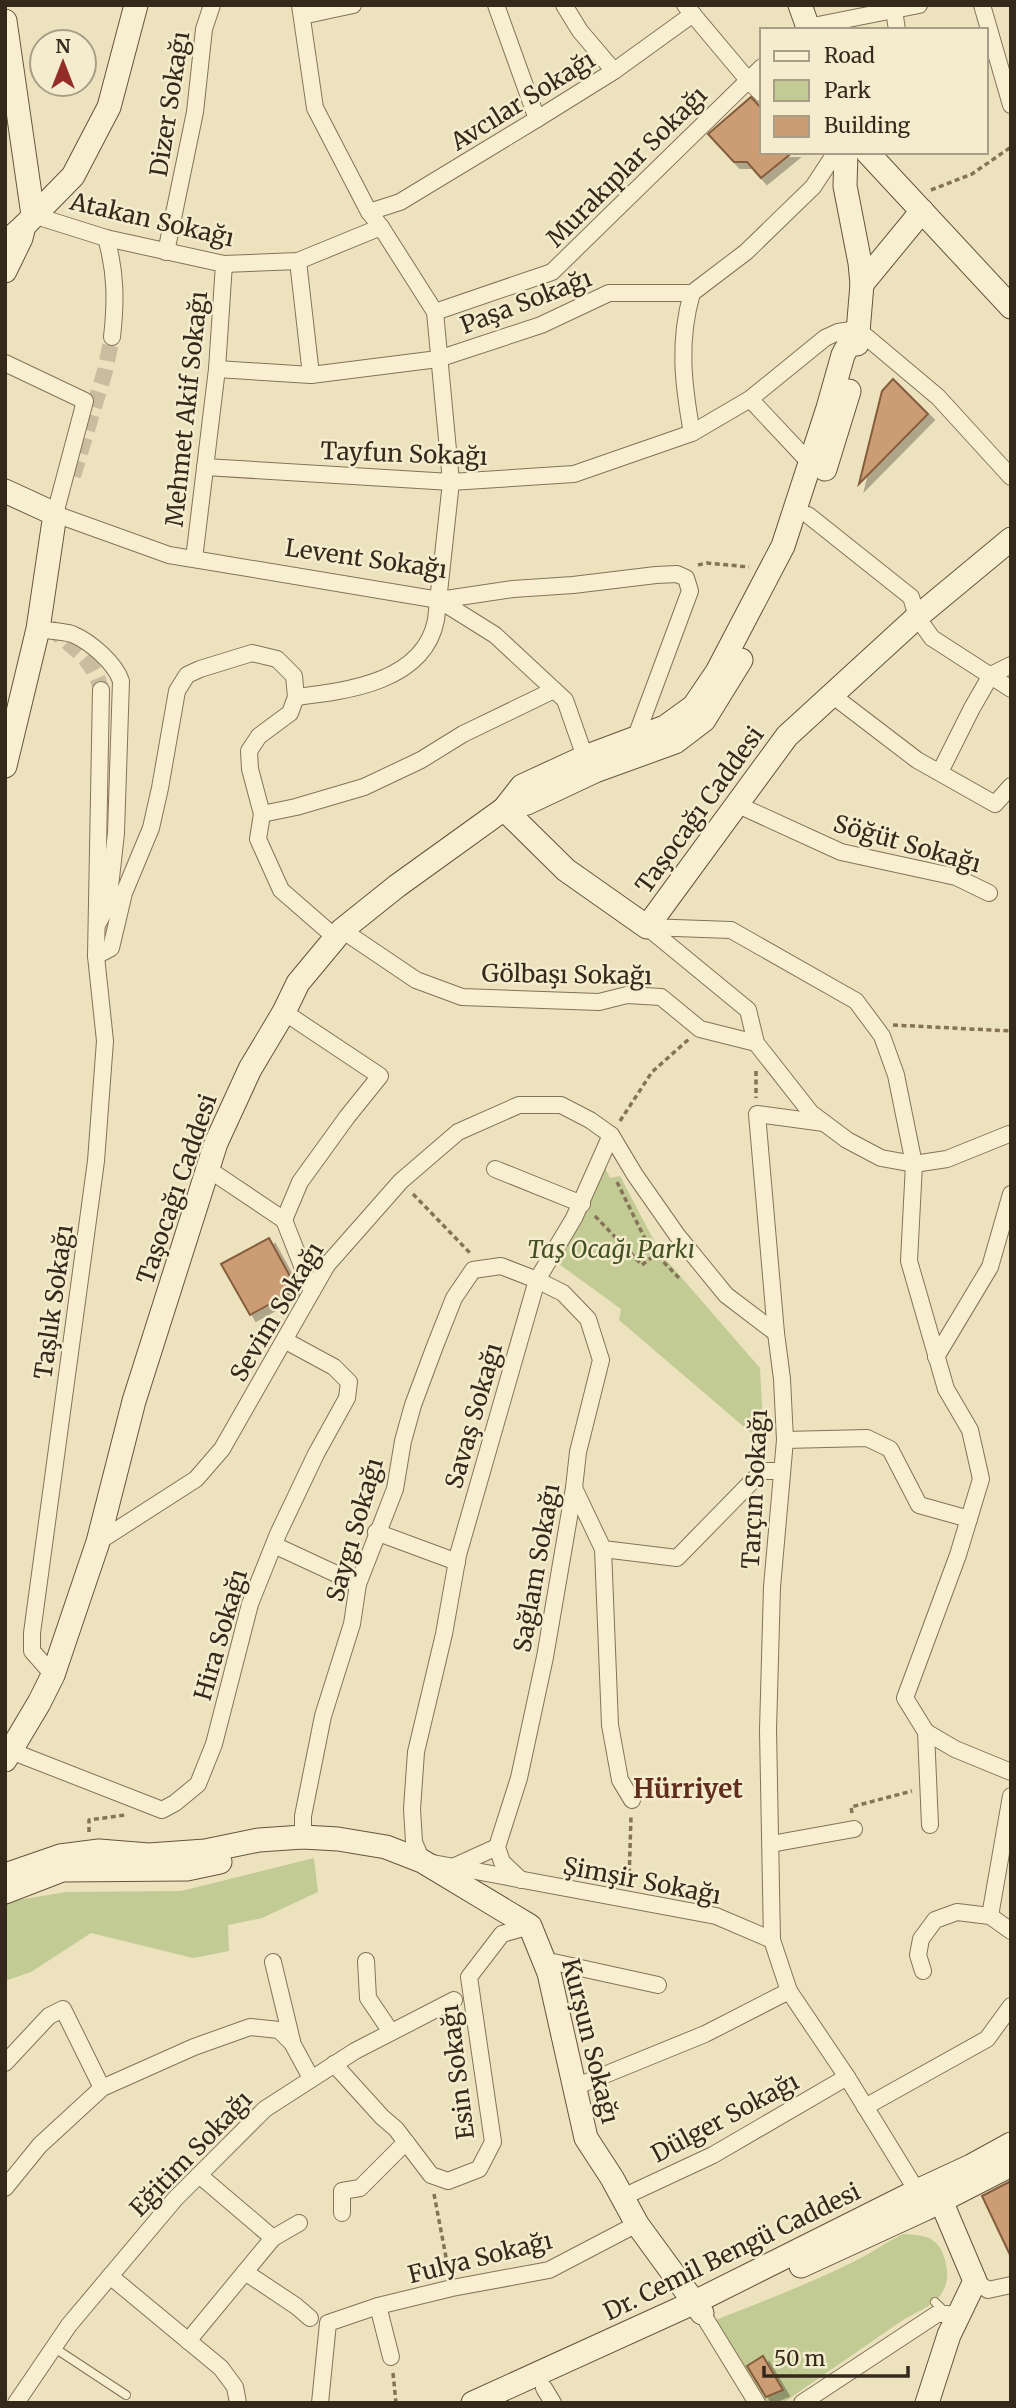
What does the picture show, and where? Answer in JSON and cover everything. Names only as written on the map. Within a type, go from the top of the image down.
[{"type":"street","points":[[5,254],[14,235],[72,176],[109,107],[136,5]]},
{"type":"street","name":"Dizer Sokağı","points":[[166,252],[195,113],[204,29],[212,5]]},
{"type":"street","points":[[96,956],[111,947],[124,893],[151,828],[177,691],[187,675],[201,668],[252,653],[277,659],[294,677],[296,697],[365,686],[400,670],[419,654],[433,635],[451,482],[435,312],[369,212],[315,108],[301,10],[353,5]]},
{"type":"street","points":[[496,5],[537,120]]},
{"type":"street","points":[[564,5],[580,31],[614,71]]},
{"type":"street","points":[[800,5],[807,28]]},
{"type":"street","points":[[812,28],[919,5]]},
{"type":"street","points":[[982,5],[1011,105]]},
{"type":"street","points":[[689,10],[760,92]]},
{"type":"street","name":"Avcılar Sokağı","points":[[369,212],[400,202],[537,120],[614,71],[689,10]]},
{"type":"street","points":[[894,10],[897,28]]},
{"type":"street","points":[[5,21],[28,221],[5,271]]},
{"type":"street","name":"Murakıplar Sokağı","points":[[435,312],[552,272],[760,69]]},
{"type":"street","points":[[692,433],[681,351],[683,329],[692,293],[746,252],[813,187],[835,154]]},
{"type":"street","points":[[504,809],[527,803],[595,771],[675,742],[704,720],[726,686],[793,560],[839,427],[857,362],[857,329],[862,284],[845,186],[846,154]]},
{"type":"street","points":[[869,154],[1011,307]]},
{"type":"street","points":[[862,284],[916,204]]},
{"type":"street","name":"Atakan Sokağı","points":[[28,221],[224,264],[298,261],[381,227]]},
{"type":"street","points":[[106,238],[113,262],[116,296],[112,337]]},
{"type":"street","points":[[298,261],[311,375]]},
{"type":"street","name":"Mehmet Akif Sokağı","points":[[194,559],[217,369],[224,264]]},
{"type":"street","name":"Paşa Sokağı","points":[[217,369],[311,375],[438,359],[541,325],[609,293],[692,293]]},
{"type":"street","points":[[504,809],[523,786],[585,757],[665,727],[694,706],[717,672],[783,546],[842,355],[857,329]]},
{"type":"street","points":[[857,329],[938,397],[1011,477]]},
{"type":"street","name":"Tayfun Sokağı","points":[[205,467],[451,482],[574,474],[692,433],[750,399],[825,338],[838,332],[857,329]]},
{"type":"street","points":[[5,363],[85,401],[55,514],[38,629],[5,766]]},
{"type":"street","points":[[750,399],[810,463]]},
{"type":"street","name":"Levent Sokağı","points":[[5,491],[55,514],[169,555],[439,600],[513,589],[677,574],[686,578],[690,590],[635,739]]},
{"type":"street","points":[[808,515],[911,597],[917,617],[932,638],[1011,689]]},
{"type":"street","name":"Taşocağı Caddesi","points":[[8,1756],[40,1703],[53,1675],[98,1542],[134,1401],[216,1143],[250,1069],[298,983],[339,934],[397,886],[504,809],[566,870],[647,926],[787,736],[917,617],[1011,540]]},
{"type":"street","points":[[439,600],[495,635],[565,700],[585,757]]},
{"type":"street","name":"Taşlık Sokağı","points":[[38,629],[72,634],[110,662],[116,668],[121,681],[116,832],[108,905],[96,927]]},
{"type":"street","points":[[940,772],[991,675],[1011,664]]},
{"type":"street","name":"Taşlık Sokağı","points":[[53,1675],[33,1651],[32,1633],[96,1161],[105,1041],[96,956],[101,690]]},
{"type":"street","points":[[262,814],[364,787],[421,760],[463,734],[554,690]]},
{"type":"street","points":[[832,695],[917,760],[995,804],[1011,786]]},
{"type":"street","name":"Gölbaşı Sokağı","points":[[296,697],[290,713],[258,736],[249,751],[250,769],[262,814],[258,839],[281,890],[339,934],[416,980],[462,997],[599,1002],[626,995],[661,997],[700,1029],[756,1043]]},
{"type":"street","name":"Söğüt Sokağı","points":[[736,804],[841,852],[956,877],[989,893]]},
{"type":"street","points":[[647,926],[731,930],[856,1001],[882,1036],[896,1075],[914,1164],[909,1261],[946,1389],[971,1430],[981,1479],[905,1698],[926,1732],[955,1748],[1011,1772]]},
{"type":"street","points":[[647,926],[748,1010],[756,1043],[811,1113],[847,1140],[881,1158],[914,1164],[947,1159],[1010,1132],[1011,1151]]},
{"type":"street","points":[[284,1012],[380,1076],[346,1117],[300,1182],[284,1220]]},
{"type":"street","name":"Sevim Sokağı","points":[[98,1542],[196,1479],[222,1449],[327,1265],[401,1181],[458,1132],[519,1105],[561,1105],[611,1135],[677,1235],[726,1295],[776,1333]]},
{"type":"street","points":[[757,1114],[824,1123]]},
{"type":"street","name":"Tarçın Sokağı","points":[[757,1114],[782,1379],[785,1440],[772,1613],[768,1730],[772,1940]]},
{"type":"street","name":"Savaş Sokağı","points":[[422,1861],[414,1842],[416,1752],[444,1634],[457,1562],[537,1280],[582,1204],[611,1135]]},
{"type":"street","points":[[208,1169],[284,1220],[312,1292]]},
{"type":"street","points":[[495,1169],[582,1204]]},
{"type":"street","points":[[936,1357],[990,1267],[1011,1194]]},
{"type":"street","points":[[484,1269],[502,1266],[537,1280]]},
{"type":"street","name":"Saygı Sokağı","points":[[303,1837],[303,1816],[323,1716],[352,1624],[358,1584],[395,1489],[403,1441],[413,1405],[454,1298],[473,1270],[484,1269]]},
{"type":"street","name":"Sağlam Sokağı","points":[[497,1847],[519,1778],[545,1657],[578,1452],[601,1360],[589,1319],[563,1293],[537,1280]]},
{"type":"street","name":"Hira Sokağı","points":[[8,1756],[162,1810],[198,1784],[214,1744],[250,1604],[316,1454],[346,1398],[349,1382],[334,1367],[286,1341]]},
{"type":"street","points":[[785,1440],[867,1438],[890,1449],[919,1505],[969,1518]]},
{"type":"street","points":[[603,1549],[677,1558],[762,1471],[782,1471]]},
{"type":"street","points":[[574,1488],[603,1549],[610,1725],[620,1780],[632,1800]]},
{"type":"street","points":[[376,1532],[457,1562]]},
{"type":"street","points":[[274,1545],[358,1584]]},
{"type":"street","points":[[926,1732],[930,1825]]},
{"type":"street","points":[[989,1916],[1011,1796]]},
{"type":"street","points":[[771,1844],[854,1829]]},
{"type":"street","points":[[5,1892],[62,1870],[187,1869],[252,1856],[303,1837]]},
{"type":"street","points":[[5,1875],[60,1856],[99,1851],[149,1855],[205,1851],[259,1840],[303,1837],[338,1839],[386,1847],[422,1861],[530,1926]]},
{"type":"street","points":[[455,1866],[497,1847],[502,1862],[522,1880]]},
{"type":"street","name":"Şimşir Sokağı","points":[[422,1861],[716,1916],[772,1940]]},
{"type":"street","points":[[923,1971],[918,1955],[921,1939],[934,1920],[957,1912],[989,1916],[1011,1931]]},
{"type":"street","name":"Kurşun Sokağı","points":[[530,1926],[549,1973],[586,2138],[637,2224],[699,2308]]},
{"type":"street","name":"Esin Sokağı","points":[[431,2175],[448,2181],[479,2169],[493,2143],[469,1977],[502,1934],[530,1926]]},
{"type":"street","points":[[772,1940],[789,1991],[865,2107],[929,2196],[968,2280],[988,2290],[1011,2285]]},
{"type":"street","points":[[544,1960],[658,1985]]},
{"type":"street","points":[[366,1961],[368,1998],[391,2032]]},
{"type":"street","points":[[272,1962],[292,2043],[311,2078]]},
{"type":"street","points":[[575,2087],[705,2034],[789,1991]]},
{"type":"street","name":"Eğitim Sokağı","points":[[16,2403],[52,2347],[175,2199],[265,2109],[334,2064],[454,2000]]},
{"type":"street","points":[[865,2107],[987,2039],[1011,2006]]},
{"type":"street","points":[[5,2063],[49,2016],[63,2009],[102,2088]]},
{"type":"street","points":[[5,2188],[40,2145],[102,2088],[194,2047],[250,2027],[279,2030],[292,2043]]},
{"type":"street","points":[[334,2064],[406,2142],[431,2175]]},
{"type":"street","name":"Dülger Sokağı","points":[[623,2197],[713,2155],[847,2077]]},
{"type":"street","points":[[342,2213],[342,2190],[360,2188],[406,2142]]},
{"type":"street","name":"Dr. Cemil Bengü Caddesi","points":[[699,2308],[898,2221],[971,2166],[1011,2144]]},
{"type":"street","name":"Dr. Cemil Bengü Caddesi","points":[[510,2403],[544,2389],[699,2308],[929,2196],[1011,2165]]},
{"type":"street","points":[[199,2175],[273,2238]]},
{"type":"street","points":[[188,2341],[273,2238],[299,2223]]},
{"type":"street","name":"Fulya Sokağı","points":[[320,2403],[328,2323],[378,2305],[549,2270],[637,2224]]},
{"type":"street","points":[[245,2272],[310,2318]]},
{"type":"street","points":[[110,2276],[221,2368],[235,2387],[238,2403]]},
{"type":"street","points":[[802,2403],[941,2311],[968,2280]]},
{"type":"street","points":[[378,2305],[391,2357]]},
{"type":"street","points":[[699,2308],[757,2403]]},
{"type":"street","points":[[915,2403],[937,2335],[941,2311]]},
{"type":"street","points":[[927,2403],[949,2336],[941,2311]]},
{"type":"street","name":"Dr. Cemil Bengü Caddesi","points":[[473,2403],[544,2389]]},
{"type":"lane","points":[[52,2347],[127,2395]]},
{"type":"path","points":[[916,204],[972,174],[1011,147]]},
{"type":"path","points":[[707,564],[751,568]]},
{"type":"path","points":[[873,1024],[1011,1031]]},
{"type":"path","points":[[611,1135],[652,1072],[700,1029]]},
{"type":"path","points":[[756,1043],[757,1114]]},
{"type":"path","points":[[603,1153],[649,1247],[680,1279]]},
{"type":"path","points":[[401,1181],[484,1269]]},
{"type":"path","points":[[582,1204],[642,1265],[656,1254]]},
{"type":"path","points":[[854,1829],[851,1807],[928,1787]]},
{"type":"path","points":[[628,1899],[632,1800]]},
{"type":"path","points":[[89,1820],[89,1833]]},
{"type":"path","points":[[431,2175],[452,2288]]},
{"type":"path","points":[[391,2357],[396,2403]]},
{"type":"green space","name":"Taş Ocağı Parkı","points":[[603,1164],[610,1178],[620,1176],[661,1254],[760,1368],[764,1444],[619,1320],[621,1309],[559,1264]]},
{"type":"green space","points":[[314,1858],[318,1892],[262,1918],[228,1925],[229,1951],[193,1958],[91,1933],[31,1972],[5,1981],[6,1902],[66,1892],[181,1891]]},
{"type":"green space","points":[[903,2234],[927,2237],[940,2248],[946,2263],[947,2277],[939,2297],[783,2403],[761,2403],[713,2321],[838,2269]]},
{"type":"building","points":[[751,97],[760,107],[760,154],[791,154],[761,178],[747,162],[734,162],[708,134]]},
{"type":"building","points":[[893,379],[928,414],[859,484],[882,391]]},
{"type":"building","points":[[269,1238],[297,1289],[250,1315],[221,1264]]},
{"type":"building","points":[[1011,2181],[1011,2257],[982,2196]]},
{"type":"building","points":[[763,2356],[783,2390],[766,2397],[747,2366]]},
{"type":"tunnel","points":[[73,476],[105,371],[112,337]]},
{"type":"tunnel","points":[[49,626],[87,661],[101,690]]},
{"type":"district","name":"Hürriyet","points":[[688,1789]]}]
